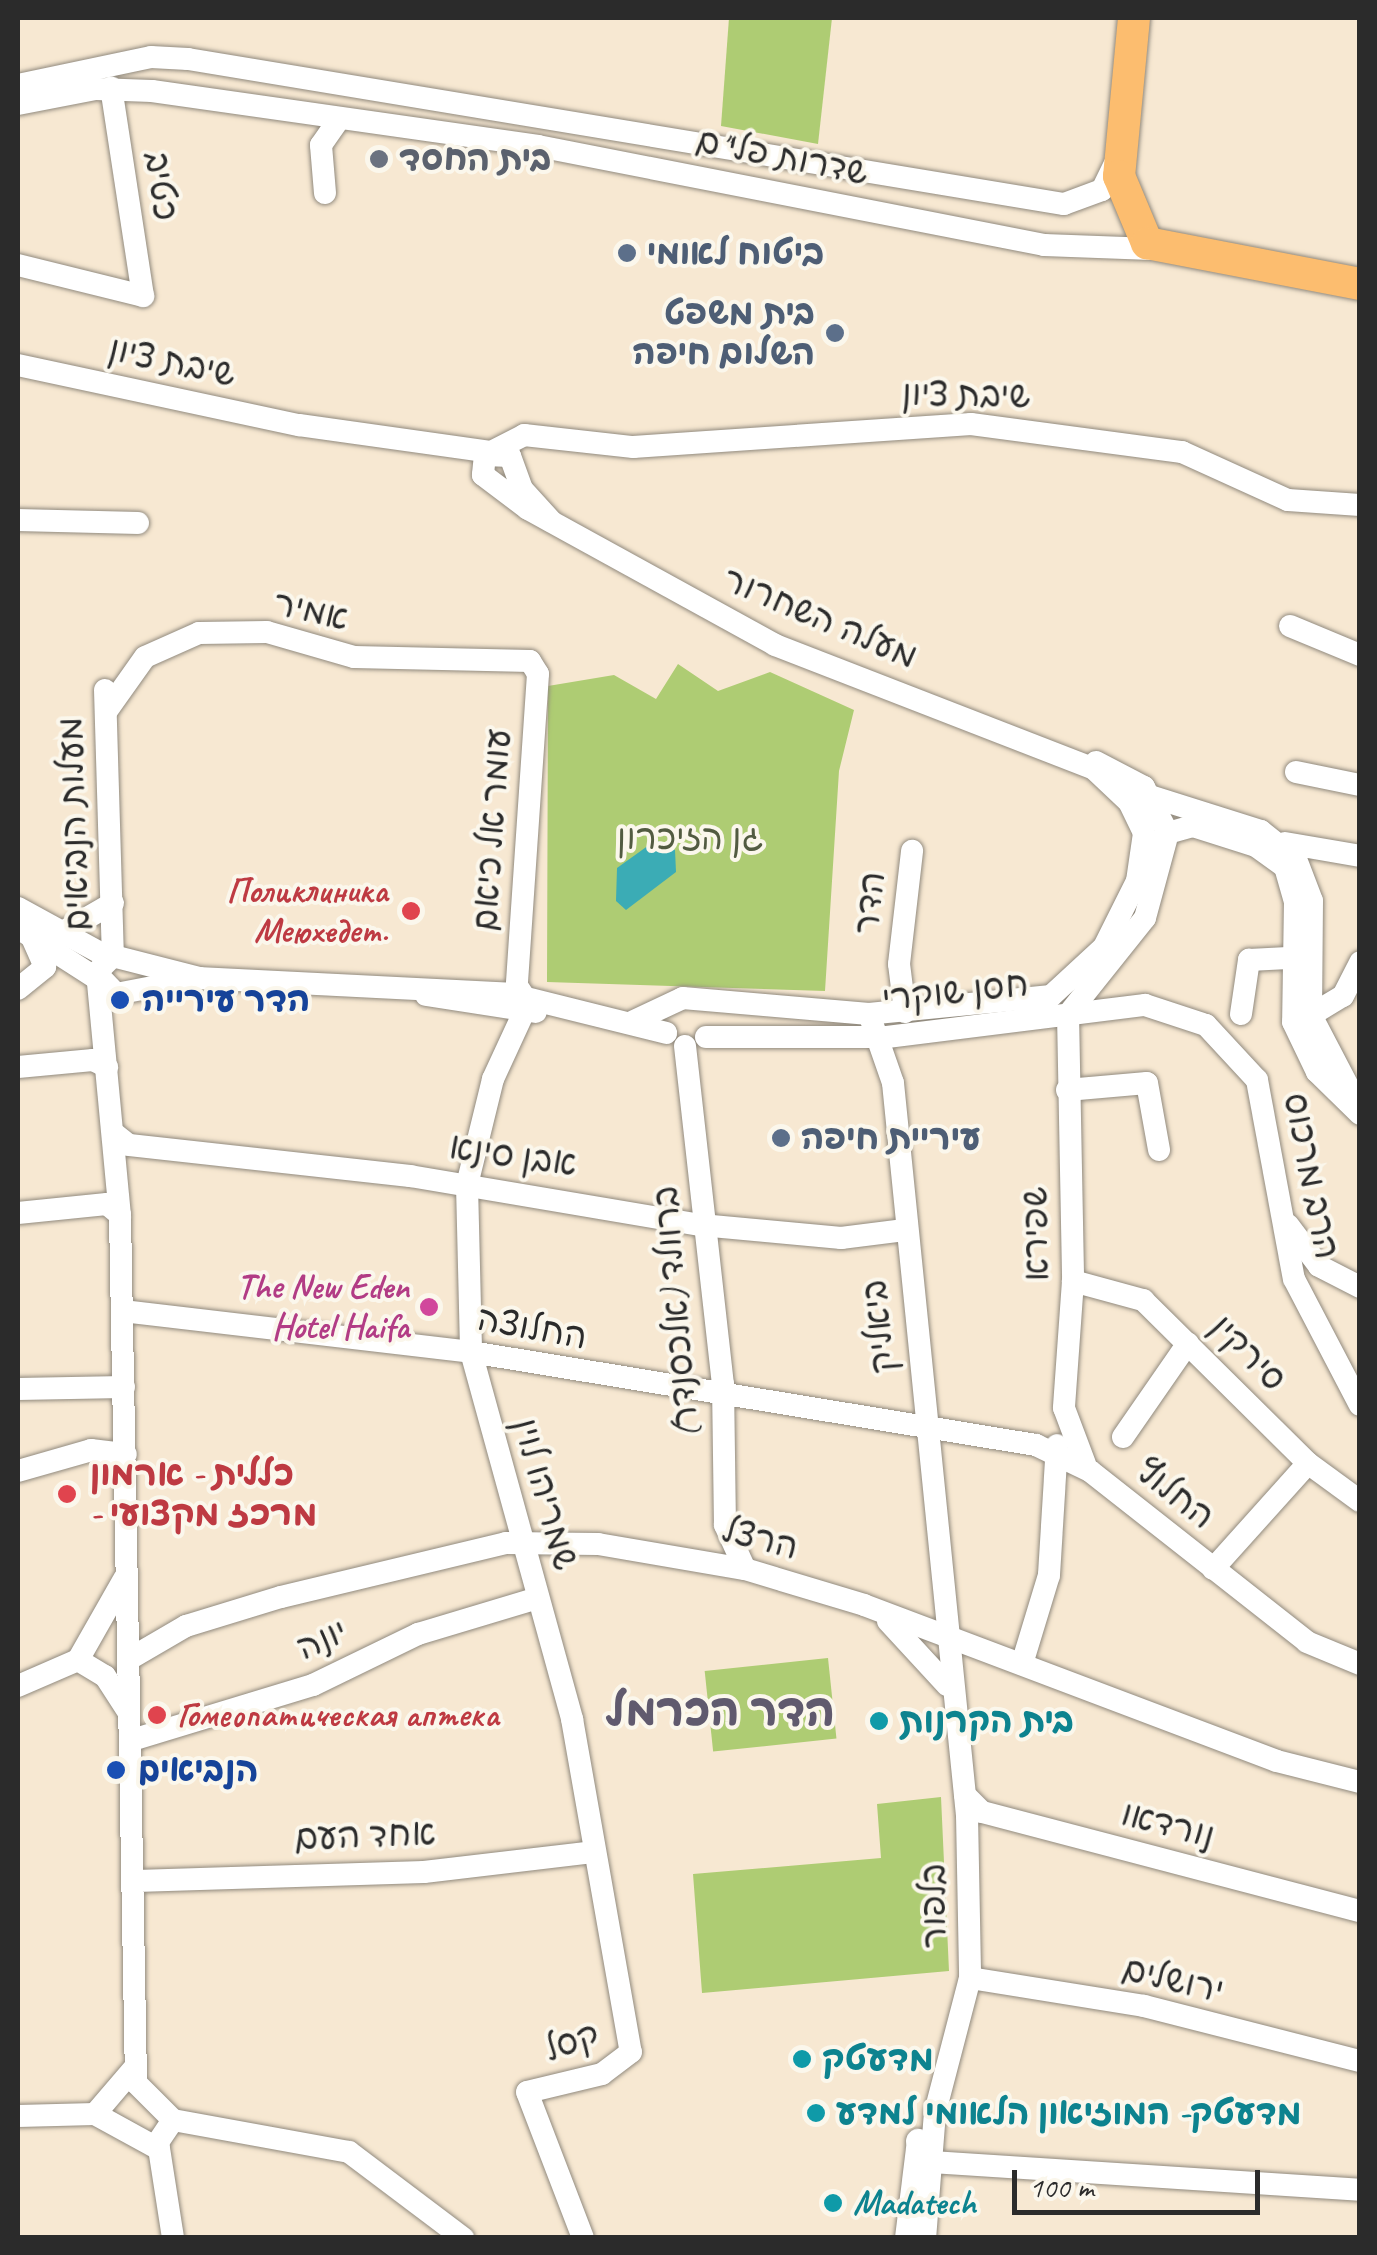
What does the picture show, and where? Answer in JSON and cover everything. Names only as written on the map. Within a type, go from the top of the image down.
[{"type":"highway","points":[[1134,18],[1119,154],[1127,212],[1152,249]]},
{"type":"highway","name":"שדרות פלי\"ם","points":[[1152,249],[1360,284]]},
{"type":"street","name":"שדרות פלי\"ם","points":[[18,85],[151,57],[204,62],[1064,204],[1102,190],[1119,154]]},
{"type":"street","points":[[190,100],[184,77],[204,62]]},
{"type":"street","name":"שדרות פלי\"ם","points":[[18,104],[110,88],[281,116],[538,146],[1044,245],[1152,249]]},
{"type":"street","name":"כטיב","points":[[18,265],[142,296],[110,88]]},
{"type":"street","points":[[281,116],[320,157]]},
{"type":"street","points":[[325,193],[320,157],[338,121]]},
{"type":"street","name":"שיבת ציון","points":[[18,365],[501,463],[516,436],[634,447],[971,424],[1182,452],[1288,500],[1334,509],[1360,505]]},
{"type":"street","name":"מעלה השחרור","points":[[501,463],[551,521],[775,645],[1073,757],[1127,773],[1153,797]]},
{"type":"street","points":[[1334,509],[1360,516]]},
{"type":"street","points":[[18,520],[138,523]]},
{"type":"street","points":[[1290,626],[1360,656]]},
{"type":"street","name":"אמיר","points":[[106,701],[136,668],[187,636],[267,632],[354,657],[534,665]]},
{"type":"street","name":"עומר אל כיאם","points":[[534,665],[517,986],[535,1006]]},
{"type":"street","name":"מעלות הנביאים","points":[[106,701],[115,958],[125,989]]},
{"type":"street","name":"מעלה השחרור","points":[[1073,757],[1129,802],[1145,856]]},
{"type":"street","points":[[1296,772],[1360,785]]},
{"type":"street","points":[[1066,1003],[1144,918],[1168,833],[1153,797]]},
{"type":"street","points":[[1153,797],[1275,838],[1355,856]]},
{"type":"street","name":"הרב מרכוס","points":[[1168,833],[1206,828],[1285,867],[1295,901],[1288,958],[1299,1039],[1360,1114]]},
{"type":"street","points":[[1066,1003],[1104,947],[1145,856],[1168,833]]},
{"type":"street","name":"הרב מרכוס","points":[[1275,838],[1304,871],[1311,922],[1311,1014],[1360,1104]]},
{"type":"street","name":"הדר","points":[[863,1014],[888,990],[898,964],[912,851]]},
{"type":"street","points":[[1311,922],[1328,870],[1355,856]]},
{"type":"street","points":[[61,933],[113,903]]},
{"type":"street","name":"חסן שוקרי","points":[[18,908],[115,958],[200,978],[423,993],[535,1006],[634,1021],[686,1038],[914,1035],[1037,1019],[1066,1003]]},
{"type":"street","points":[[20,930],[97,981],[125,989],[104,1035]]},
{"type":"street","points":[[18,989],[45,966],[20,930]]},
{"type":"street","points":[[115,958],[97,981],[116,1135],[120,1215],[136,1881],[136,2066],[144,2097],[173,2120],[339,2148],[463,2238]]},
{"type":"street","points":[[1241,1014],[1249,960],[1288,958]]},
{"type":"street","points":[[1311,1014],[1343,996],[1360,962]]},
{"type":"street","name":"הדר","points":[[898,964],[905,1012]]},
{"type":"street","name":"חסן שוקרי","points":[[125,989],[200,978]]},
{"type":"street","name":"חסן שוקרי","points":[[423,993],[498,1011],[535,1006]]},
{"type":"street","name":"חסן שוקרי","points":[[670,1005],[697,1000],[863,1014],[1066,1003],[1160,1006],[1206,1025]]},
{"type":"street","name":"ברוולד (אלכסנדר)","points":[[697,1000],[711,1016],[686,1038],[693,1058],[701,1225],[724,1398],[725,1525],[746,1569]]},
{"type":"street","name":"שפירא","points":[[1066,1003],[1073,1280],[1064,1408],[1090,1471]]},
{"type":"street","points":[[634,1021],[670,1005],[686,1038]]},
{"type":"street","name":"שמריהו לוין","points":[[535,1006],[512,1036],[484,1106],[467,1185],[472,1352],[519,1542],[538,1598],[595,1852],[626,2014]]},
{"type":"street","points":[[498,1011],[512,1036]]},
{"type":"street","name":"ביאליק","points":[[863,1014],[880,1037],[893,1084],[944,1635]]},
{"type":"street","points":[[1037,1019],[1065,1058]]},
{"type":"street","name":"הרב מרכוס","points":[[1206,1025],[1257,1080],[1300,1296],[1360,1405]]},
{"type":"street","points":[[893,1084],[914,1035]]},
{"type":"street","points":[[18,1066],[93,1060],[107,1067]]},
{"type":"street","points":[[1067,1090],[1147,1083],[1159,1150]]},
{"type":"street","name":"אבן סינא","points":[[116,1135],[129,1145],[467,1185],[701,1225],[841,1238],[904,1230]]},
{"type":"street","points":[[18,1213],[106,1204],[120,1215]]},
{"type":"street","points":[[1286,1222],[1319,1266],[1360,1287]]},
{"type":"street","name":"סירקין","points":[[1073,1280],[1130,1292],[1188,1342],[1308,1463],[1360,1502]]},
{"type":"street","name":"החלוצה","points":[[123,1311],[472,1352],[927,1432]]},
{"type":"street","points":[[1123,1437],[1188,1342]]},
{"type":"street","points":[[18,1388],[124,1386]]},
{"type":"street","points":[[1022,1664],[1048,1574],[1051,1448],[1064,1408]]},
{"type":"street","name":"החלוץ","points":[[927,1432],[1051,1448],[1090,1471],[1307,1642],[1360,1664]]},
{"type":"street","points":[[18,1472],[91,1450],[126,1454]]},
{"type":"street","points":[[1213,1569],[1308,1463]]},
{"type":"street","name":"הרצל","points":[[131,1658],[186,1626],[281,1597],[519,1542],[598,1544],[746,1569],[864,1605],[1292,1766],[1360,1782]]},
{"type":"street","points":[[18,1686],[78,1660],[107,1622],[128,1566]]},
{"type":"street","name":"יונה","points":[[132,1729],[313,1685],[418,1634],[538,1598]]},
{"type":"street","name":"בלפור","points":[[864,1605],[923,1650],[952,1696]]},
{"type":"street","name":"בלפור","points":[[925,2238],[935,2112],[970,1978],[966,1796],[944,1635]]},
{"type":"street","points":[[78,1660],[109,1680],[132,1729]]},
{"type":"street","name":"נורדאו","points":[[966,1796],[982,1812],[1360,1912]]},
{"type":"street","name":"אחד העם","points":[[136,1881],[424,1872],[595,1852]]},
{"type":"street","name":"ירושלים","points":[[970,1978],[1144,2006],[1360,2061]]},
{"type":"street","name":"קסל","points":[[583,2238],[527,2092],[628,2060],[626,2014]]},
{"type":"street","points":[[95,2114],[136,2066]]},
{"type":"street","name":"בלפור","points":[[906,2238],[917,2141],[935,2112]]},
{"type":"street","points":[[18,2116],[95,2114],[159,2149]]},
{"type":"street","points":[[173,2120],[158,2133],[174,2238]]},
{"type":"street","points":[[917,2141],[931,2162],[1360,2190]]},
{"type":"green space","points":[[729,18],[832,18],[818,144],[721,126]]},
{"type":"green space","name":"גן הזיכרון","points":[[678,664],[718,691],[770,672],[854,710],[839,771],[825,991],[547,982],[548,686],[614,675],[656,699]]},
{"type":"green space","points":[[828,1658],[836,1739],[713,1752],[705,1671]]},
{"type":"green space","points":[[941,1797],[949,1971],[702,1993],[693,1874],[881,1858],[877,1804]]},
{"type":"water","points":[[656,840],[675,850],[676,872],[626,910],[616,901],[617,868]]},
{"type":"place","name":"בית החסד","points":[[379,159]]},
{"type":"place","name":"ביטוח לאומי","points":[[627,253]]},
{"type":"place","name":"בית משפט השלום חיפה","points":[[835,333]]},
{"type":"place","name":"Поликлиника Меюхедет.","points":[[411,911]]},
{"type":"place","name":"הדר עירייה","points":[[120,1000]]},
{"type":"place","name":"עיריית חיפה","points":[[781,1138]]},
{"type":"place","name":"The New Eden Hotel Haifa","points":[[429,1307]]},
{"type":"place","name":"כללית - ארמון - מרכז מקצועי","points":[[67,1494]]},
{"type":"place","name":"Гомеопатическая аптека","points":[[157,1715]]},
{"type":"place","name":"בית הקרנות","points":[[879,1721]]},
{"type":"place","name":"הנביאים","points":[[116,1770]]},
{"type":"place","name":"מדעטק","points":[[802,2059]]},
{"type":"place","name":"מדעטק- המוזיאון הלאומי למדע","points":[[816,2113]]},
{"type":"place","name":"Madatech","points":[[833,2203]]},
{"type":"district","name":"הדר הכרמל","points":[[720,1711]]}]
